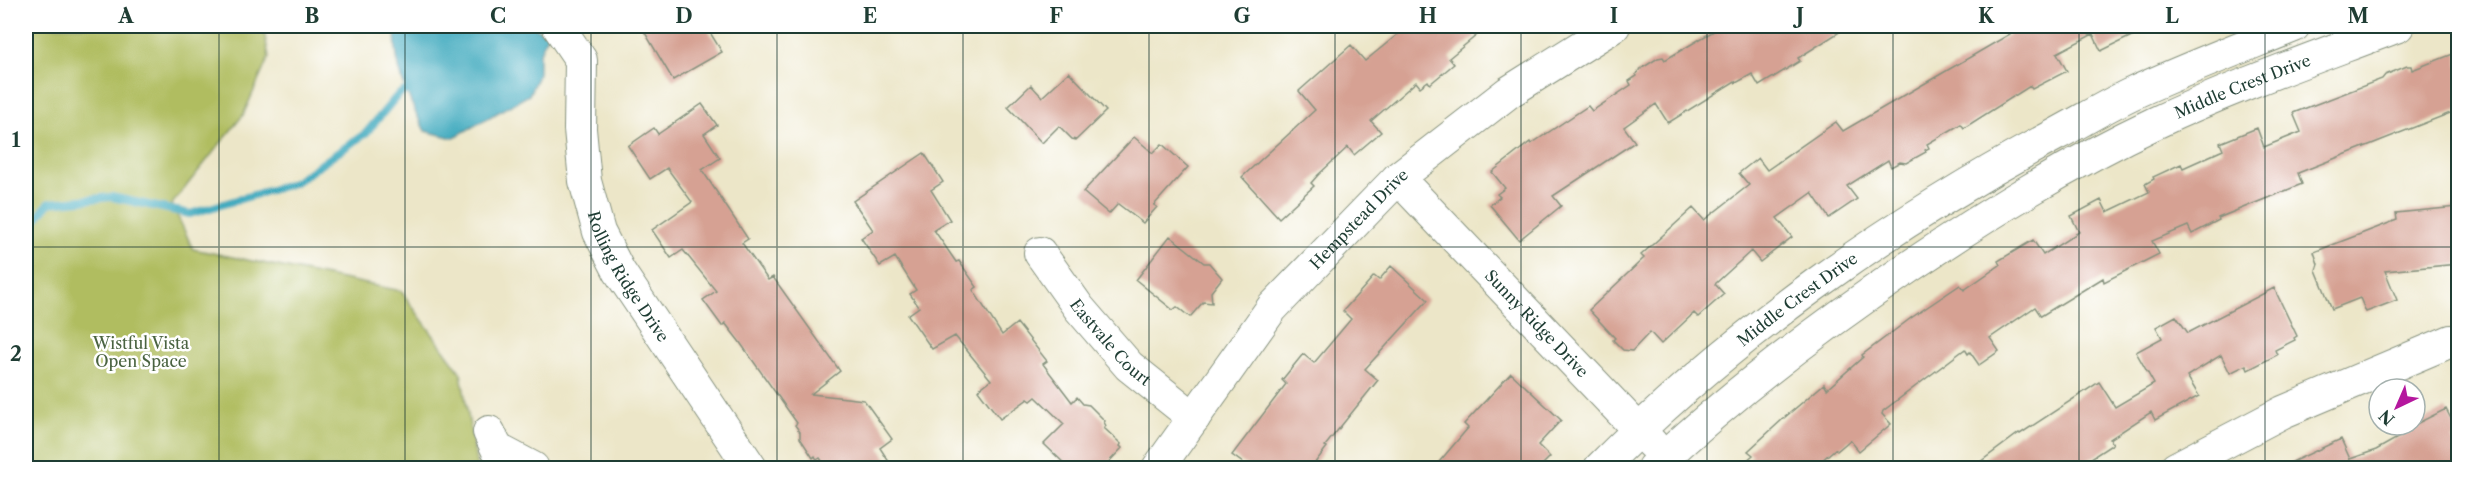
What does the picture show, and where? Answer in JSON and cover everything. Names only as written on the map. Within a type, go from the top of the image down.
[{"type":"street","name":"Rolling Ridge Drive","points":[[558,26],[581,60],[580,129],[585,181],[599,232],[619,271],[751,468]]},
{"type":"street","name":"Hempstead Drive","points":[[1158,468],[1272,308],[1398,178],[1509,92],[1614,26]]},
{"type":"street","name":"Middle Crest Drive","points":[[1600,468],[1638,430],[1765,323],[1840,268],[1945,197],[2131,94],[2295,26]]},
{"type":"street","name":"Middle Crest Drive","points":[[1665,465],[1764,372],[1834,318],[1970,225],[2029,189],[2154,123],[2398,26]]},
{"type":"street","points":[[2013,158],[2029,189]]},
{"type":"street","name":"Sunny Ridge Drive","points":[[1398,178],[1638,430],[1665,465]]},
{"type":"street","name":"Eastvale Court","points":[[1040,253],[1079,308],[1129,366],[1194,418]]},
{"type":"street","points":[[2176,468],[2283,412],[2451,340]]},
{"type":"street","points":[[489,432],[497,449],[533,468]]},
{"type":"green space","name":"Wistful Vista Open Space","points":[[26,26],[263,26],[269,57],[243,115],[172,204],[193,249],[401,291],[461,373],[477,468],[26,468]]},
{"type":"water","points":[[396,26],[532,26],[548,34],[539,55],[539,73],[529,95],[453,138],[425,131],[407,93],[399,67],[396,54]]},
{"type":"building","points":[[641,26],[706,26],[722,52],[673,80]]},
{"type":"building","points":[[1408,26],[1488,26],[1449,58],[1454,64],[1430,84],[1428,81],[1420,87],[1416,82],[1371,121],[1381,132],[1354,155],[1348,147],[1311,183],[1314,186],[1279,218],[1242,177],[1315,110],[1299,91],[1351,45],[1365,61]]},
{"type":"building","points":[[1722,26],[1849,26],[1798,58],[1800,61],[1759,86],[1752,74],[1736,83],[1735,81],[1668,123],[1656,104],[1624,127],[1635,142],[1553,196],[1561,206],[1519,240],[1490,205],[1500,197],[1497,194],[1505,188],[1492,172],[1530,142],[1531,144],[1588,106],[1592,111],[1631,85],[1629,81],[1637,76],[1639,70],[1658,58],[1663,57],[1665,60]]},
{"type":"building","points":[[2005,26],[2152,26],[2101,51],[2093,34],[2057,53],[2067,71],[2032,89],[2030,86],[1964,128],[1961,124],[1927,144],[1929,148],[1925,150],[1926,152],[1906,163],[1900,162],[1891,167],[1888,160],[1847,186],[1857,199],[1829,218],[1812,193],[1777,218],[1792,237],[1760,262],[1751,251],[1715,284],[1724,294],[1698,317],[1694,313],[1661,344],[1650,332],[1632,351],[1623,350],[1589,310],[1644,258],[1641,255],[1693,208],[1704,220],[1749,185],[1739,173],[1758,158],[1767,170],[1836,122],[1843,131],[2010,34]]},
{"type":"building","points":[[2458,52],[2458,110],[2298,173],[2302,184],[2218,218],[2219,220],[2192,234],[2188,226],[2152,241],[2159,254],[2104,282],[2103,278],[2041,316],[2035,307],[1990,338],[1999,351],[1979,365],[1965,349],[1883,411],[1882,414],[1891,424],[1859,451],[1850,440],[1837,451],[1835,449],[1813,468],[1738,468],[1753,455],[1748,451],[1784,418],[1824,384],[1827,389],[1863,357],[1862,355],[1911,318],[1960,285],[1964,290],[2000,265],[1998,261],[2033,240],[2043,255],[2079,232],[2071,216],[2101,200],[2107,212],[2149,192],[2145,184],[2154,179],[2153,177],[2181,164],[2183,168],[2223,150],[2220,143],[2257,128],[2264,147],[2301,132],[2293,113],[2382,79],[2385,75],[2407,66],[2411,66],[2412,70]]},
{"type":"building","points":[[1069,72],[1106,111],[1076,140],[1059,126],[1042,143],[1008,107],[1031,85],[1042,97]]},
{"type":"building","points":[[702,104],[717,125],[704,134],[720,158],[702,170],[748,239],[742,243],[768,280],[773,277],[840,371],[811,394],[864,400],[892,439],[880,448],[893,468],[827,468],[820,458],[817,460],[815,456],[813,458],[800,438],[800,432],[795,425],[797,423],[739,341],[725,323],[722,326],[703,300],[716,291],[683,250],[671,258],[652,230],[692,202],[667,168],[650,179],[628,146],[654,128],[658,134]]},
{"type":"building","points":[[1134,137],[1153,153],[1162,144],[1188,167],[1154,205],[1157,207],[1143,223],[1118,204],[1109,214],[1083,192]]},
{"type":"building","points":[[924,153],[943,182],[931,190],[950,220],[934,230],[977,287],[973,290],[1002,335],[1017,323],[1047,361],[1043,364],[1072,402],[1077,397],[1105,421],[1104,428],[1121,444],[1122,448],[1103,468],[1069,468],[1044,444],[1064,424],[1036,397],[1031,401],[1028,399],[1000,419],[978,390],[991,380],[955,336],[932,349],[908,315],[919,307],[910,294],[916,290],[895,257],[880,266],[861,238],[873,230],[853,201]]},
{"type":"building","points":[[2457,207],[2458,264],[2385,271],[2397,300],[2366,312],[2360,298],[2332,309],[2316,270],[2318,264],[2314,252],[2397,220],[2396,213]]},
{"type":"building","points":[[1170,236],[1204,263],[1209,263],[1222,278],[1211,292],[1212,303],[1203,302],[1190,317],[1177,307],[1173,310],[1136,280]]},
{"type":"building","points":[[1391,266],[1428,300],[1365,369],[1378,380],[1325,446],[1327,447],[1311,468],[1250,468],[1232,455],[1286,384],[1282,380],[1303,354],[1314,363],[1351,319],[1343,311],[1374,276],[1379,280]]},
{"type":"building","points":[[2274,288],[2297,336],[2295,340],[2275,350],[2277,355],[2248,370],[2246,365],[2230,373],[2221,355],[2187,376],[2199,396],[2155,420],[2151,412],[2110,439],[2113,444],[2076,468],[1972,468],[2019,433],[2099,382],[2115,407],[2154,384],[2136,352],[2162,338],[2156,327],[2176,316],[2188,333]]},
{"type":"building","points":[[1511,373],[1561,420],[1538,445],[1550,457],[1539,468],[1434,468],[1468,428],[1464,424]]},
{"type":"building","points":[[2446,409],[2458,432],[2458,435],[2452,439],[2458,452],[2458,468],[2279,468],[2341,439],[2350,459],[2376,450],[2399,437],[2427,437],[2427,418]]},
{"type":"waterway","points":[[26,232],[49,203],[112,197],[190,214],[294,183],[366,133],[397,96],[412,86]]}]
